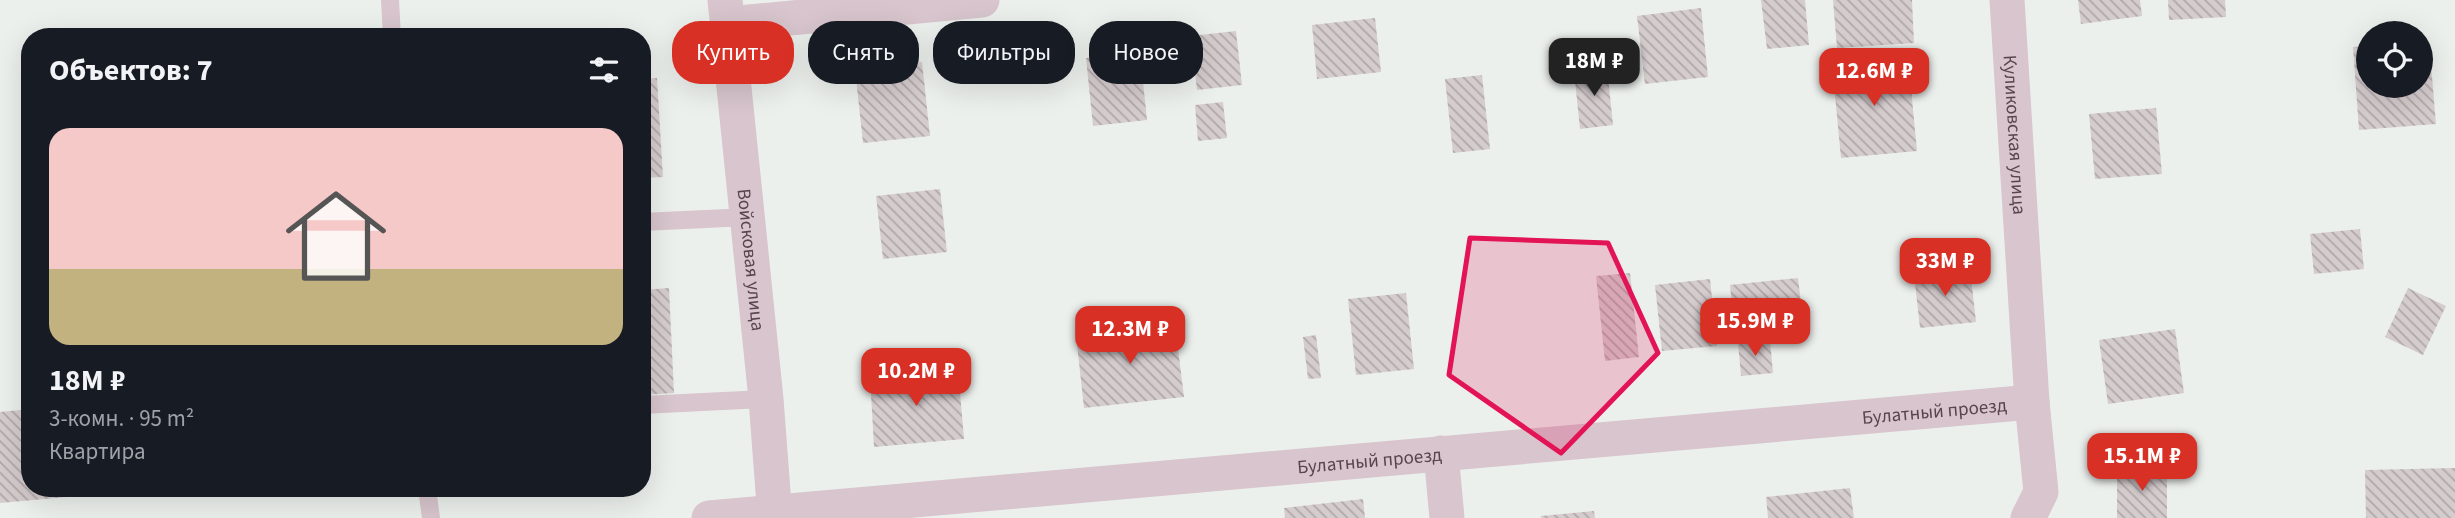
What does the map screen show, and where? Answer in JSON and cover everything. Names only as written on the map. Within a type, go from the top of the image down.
[{"type":"street","points":[[727,12],[982,0]]},
{"type":"street","name":"Куликовская улица","points":[[2007,0],[2032,402],[2041,492],[2028,518]]},
{"type":"street","name":"Войсковая улица","points":[[727,12],[766,399],[774,516]]},
{"type":"street","name":"Булатный проезд","points":[[709,518],[774,516],[1441,453],[2032,402]]},
{"type":"street","points":[[1441,453],[1447,518]]},
{"type":"lane","points":[[390,0],[391,28]]},
{"type":"lane","points":[[651,222],[748,217]]},
{"type":"lane","points":[[651,405],[766,399]]},
{"type":"lane","points":[[428,497],[431,518]]},
{"type":"highlighted area","points":[[1470,238],[1608,243],[1658,353],[1561,453],[1449,375]]},
{"type":"building","points":[[1761,0],[1805,0],[1809,45],[1767,49]]},
{"type":"building","points":[[1833,0],[1912,0],[1914,43],[1837,48]]},
{"type":"building","points":[[2078,0],[2140,0],[2142,16],[2081,24]]},
{"type":"building","points":[[2168,0],[2225,0],[2226,17],[2169,20]]},
{"type":"building","points":[[1701,8],[1708,77],[1645,84],[1637,16]]},
{"type":"building","points":[[1375,18],[1381,72],[1317,79],[1312,25]]},
{"type":"building","points":[[1236,31],[1242,85],[1197,90],[1196,84],[1203,84],[1203,35]]},
{"type":"building","points":[[2353,47],[2356,47],[2356,88]]},
{"type":"building","points":[[1908,57],[1917,151],[1841,158],[1832,64]]},
{"type":"building","points":[[1086,58],[1089,58],[1089,84],[1143,84],[1147,120],[1093,126]]},
{"type":"building","points":[[919,62],[922,62],[930,136],[863,143],[857,84],[919,84]]},
{"type":"building","points":[[1607,67],[1613,125],[1580,129],[1574,71]]},
{"type":"building","points":[[1482,75],[1490,149],[1453,153],[1445,79]]},
{"type":"building","points":[[651,78],[657,78],[663,177],[651,178]]},
{"type":"building","points":[[2433,88],[2436,124],[2359,130],[2357,98],[2433,98]]},
{"type":"building","points":[[1223,102],[1227,138],[1198,141],[1195,105]]},
{"type":"building","points":[[2156,108],[2162,174],[2095,179],[2089,114]]},
{"type":"building","points":[[940,189],[947,252],[883,259],[876,196]]},
{"type":"building","points":[[2360,229],[2364,269],[2314,274],[2310,234]]},
{"type":"building","points":[[1970,268],[1976,322],[1920,328],[1914,274]]},
{"type":"building","points":[[1630,273],[1639,357],[1605,361],[1596,276]]},
{"type":"building","points":[[1798,278],[1804,328],[1735,336],[1730,285]]},
{"type":"building","points":[[1710,279],[1717,346],[1662,351],[1655,285]]},
{"type":"building","points":[[669,288],[674,393],[651,394],[651,289]]},
{"type":"building","points":[[2408,288],[2446,306],[2423,355],[2385,337]]},
{"type":"building","points":[[1406,293],[1414,369],[1356,375],[1348,299]]},
{"type":"building","points":[[1175,324],[1184,397],[1084,408],[1076,335]]},
{"type":"building","points":[[2175,329],[2184,393],[2108,404],[2099,340]]},
{"type":"building","points":[[1316,335],[1321,378],[1308,379],[1303,337]]},
{"type":"building","points":[[1770,340],[1773,373],[1741,376],[1738,343]]},
{"type":"building","points":[[958,369],[964,439],[874,447],[870,376]]},
{"type":"building","points":[[21,410],[21,497],[67,497],[0,503],[0,412]]},
{"type":"building","points":[[2117,467],[2167,468],[2167,518],[2117,518]]},
{"type":"building","points":[[2455,468],[2455,518],[2366,518],[2365,470]]},
{"type":"building","points":[[1850,488],[1854,518],[1768,518],[1766,497]]},
{"type":"building","points":[[1363,499],[1365,518],[1285,518],[1284,508]]},
{"type":"building","points":[[1594,511],[1595,518],[1541,518],[1541,516]]}]
